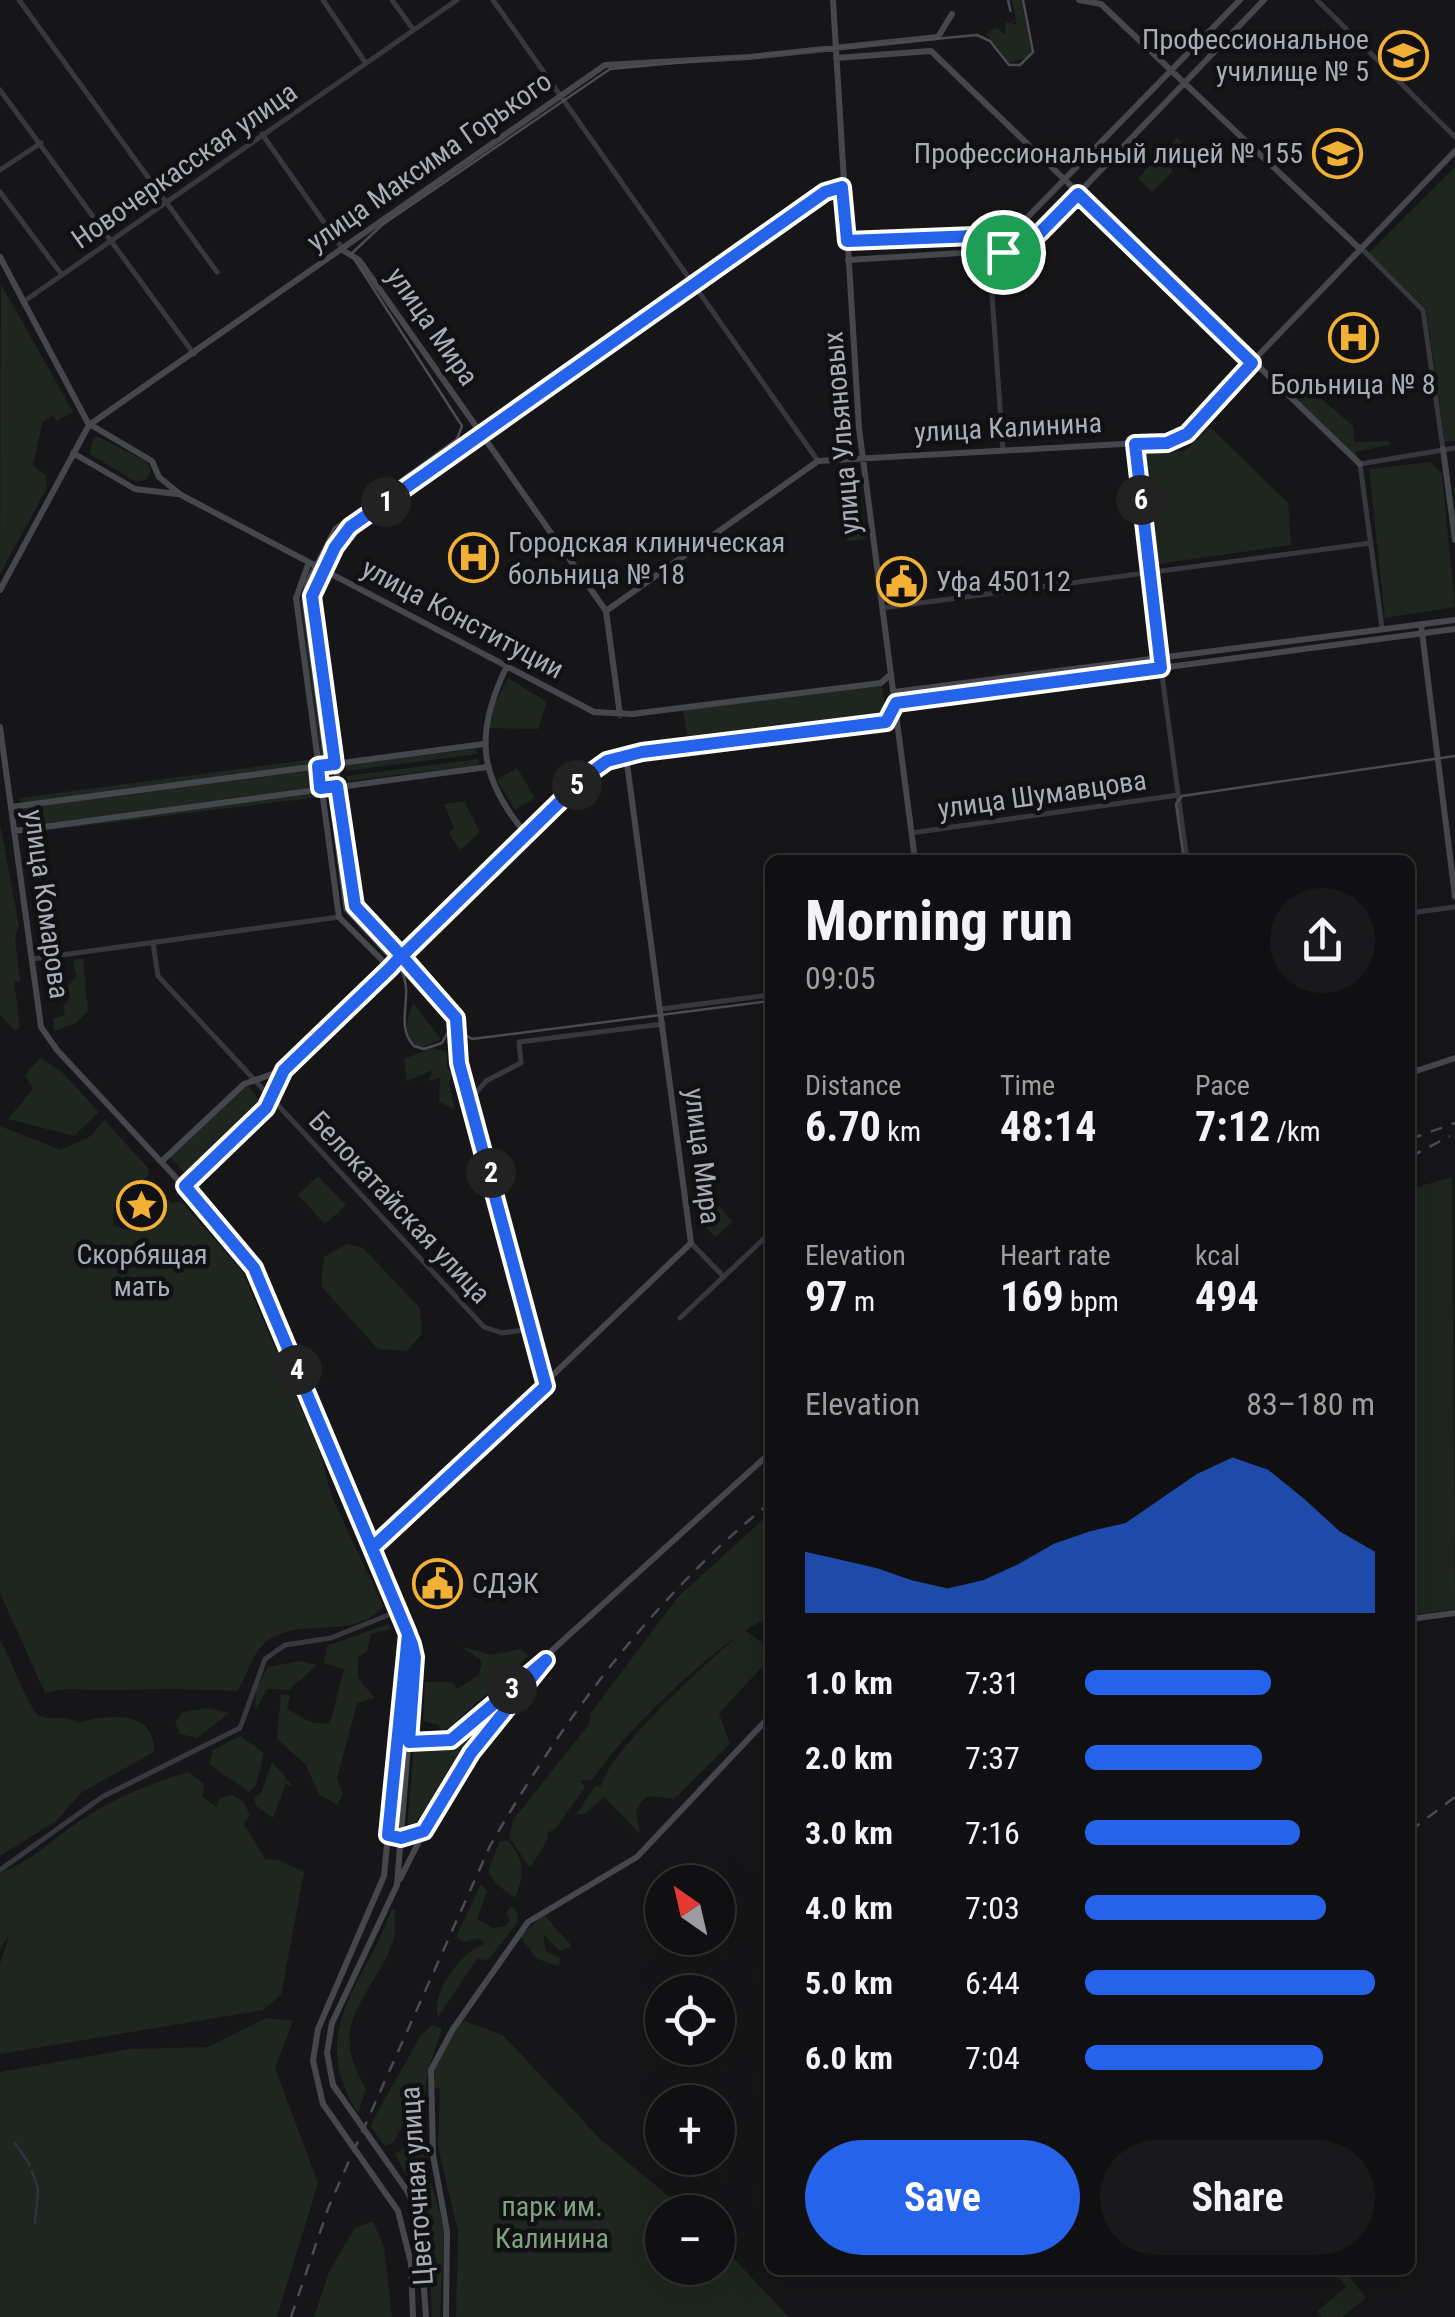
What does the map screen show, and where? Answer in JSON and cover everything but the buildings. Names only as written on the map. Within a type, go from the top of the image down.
[{"type":"main road","name":"улица Ульяновых","points":[[833,0],[862,458],[914,855]]},
{"type":"main road","points":[[1080,0],[1101,4],[1354,248],[1361,249]]},
{"type":"main road","points":[[847,241],[1001,235],[1024,222],[1240,0]]},
{"type":"main road","points":[[848,260],[1025,248],[1264,0]]},
{"type":"main road","name":"улица Максима Горького","points":[[90,425],[605,65],[938,37],[952,14]]},
{"type":"main road","points":[[836,58],[930,51],[1360,464]]},
{"type":"main road","name":"улица Калинина","points":[[606,611],[818,462],[1167,443],[1187,434],[1455,151]]},
{"type":"main road","points":[[402,956],[355,906],[312,596],[324,570],[350,527],[825,192],[842,187]]},
{"type":"main road","points":[[1001,235],[1003,252]]},
{"type":"main road","name":"улица Мира","points":[[344,250],[358,260],[606,611],[620,714]]},
{"type":"main road","points":[[0,257],[90,425],[0,590]]},
{"type":"main road","name":"улица Конституции","points":[[90,425],[152,461],[159,476],[181,495],[594,712],[620,714]]},
{"type":"main road","points":[[1135,444],[1161,668]]},
{"type":"main road","points":[[1443,449],[1452,490],[1455,540]]},
{"type":"main road","name":"улица Конституции","points":[[73,453],[136,489],[181,495]]},
{"type":"main road","points":[[309,562],[296,598],[339,917],[390,968]]},
{"type":"main road","points":[[886,722],[896,703],[1161,668],[1422,629],[1455,620]]},
{"type":"main road","points":[[1422,629],[1455,897]]},
{"type":"main road","points":[[881,682],[894,692],[1382,630],[1455,629]]},
{"type":"main road","points":[[507,666],[491,700],[484,744],[487,767],[506,811],[526,834]]},
{"type":"main road","points":[[620,714],[881,682],[891,674]]},
{"type":"main road","points":[[185,1186],[266,1108],[284,1070],[596,768],[626,756],[886,722],[898,726]]},
{"type":"main road","name":"улица Комарова","points":[[0,728],[41,1027],[254,1268],[408,1634]]},
{"type":"main road","points":[[10,806],[484,744]]},
{"type":"main road","name":"улица Мира","points":[[372,1548],[546,1386],[691,1243],[626,756]]},
{"type":"main road","points":[[14,831],[487,767]]},
{"type":"main road","points":[[1415,1072],[1455,1058]]},
{"type":"main road","points":[[161,1162],[253,1079],[284,1070]]},
{"type":"main road","points":[[398,1741],[451,1740],[546,1660],[765,1458]]},
{"type":"main road","points":[[1415,1618],[1455,1614]]},
{"type":"main road","points":[[408,1634],[383,1883],[318,2029],[313,2061],[323,2104],[398,2211],[411,2262],[413,2317]]},
{"type":"main road","points":[[397,1884],[416,1673],[408,1634]]},
{"type":"main road","points":[[426,2317],[419,2221],[408,2192],[333,2084],[326,2053],[332,2023],[424,1831],[471,1753],[546,1660]]},
{"type":"main road","name":"Цветочная улица","points":[[446,2317],[447,2231],[434,2154],[431,2070],[452,2029],[528,1922],[636,1857],[765,1721]]},
{"type":"main road","points":[[388,1835],[401,1838],[424,1831]]},
{"type":"street","points":[[19,0],[217,272]]},
{"type":"street","points":[[323,0],[365,62]]},
{"type":"street","points":[[392,0],[413,30]]},
{"type":"street","name":"Новочеркасская улица","points":[[26,300],[456,0]]},
{"type":"street","points":[[493,0],[818,462]]},
{"type":"street","points":[[1317,0],[1455,136]]},
{"type":"street","points":[[0,90],[194,354]]},
{"type":"street","name":"улица Мира","points":[[262,134],[344,250]]},
{"type":"street","points":[[0,170],[41,144]]},
{"type":"street","points":[[0,192],[62,275]]},
{"type":"street","points":[[1361,249],[1423,310],[1443,449]]},
{"type":"street","points":[[989,253],[1003,449]]},
{"type":"street","points":[[1382,630],[1360,464],[1455,448]]},
{"type":"street","points":[[151,488],[159,476]]},
{"type":"street","points":[[882,608],[1371,544]]},
{"type":"street","points":[[1161,668],[1187,855]]},
{"type":"street","name":"улица Шумавцова","points":[[912,833],[1178,795]]},
{"type":"street","points":[[1415,912],[1455,907]]},
{"type":"street","points":[[32,960],[339,917]]},
{"type":"street","name":"Белокатайская улица","points":[[153,942],[158,976],[484,1327],[502,1333],[531,1329]]},
{"type":"street","points":[[402,956],[456,1018],[459,1063],[546,1386]]},
{"type":"street","points":[[661,1009],[765,996]]},
{"type":"street","points":[[470,1100],[486,1080],[521,1063],[519,1042],[663,1024]]},
{"type":"street","points":[[680,1318],[765,1237]]},
{"type":"street","points":[[691,1243],[724,1277]]},
{"type":"street","points":[[0,1870],[102,1797],[240,1728],[266,1659],[285,1645],[332,1638],[398,1610]]},
{"type":"green space","points":[[1012,0],[1021,0],[1031,50],[1028,57],[1009,63],[986,33],[997,28],[1005,35],[1006,22],[1017,25]]},
{"type":"green space","points":[[1177,138],[1186,147],[1171,163],[1172,172],[1152,192],[1138,178]]},
{"type":"green space","points":[[1455,167],[1455,441],[1445,442],[1426,308],[1369,253]]},
{"type":"green space","points":[[1,284],[73,412],[56,421],[53,415],[42,423],[33,466],[46,475],[47,488],[0,574]]},
{"type":"green space","points":[[1308,387],[1353,426],[1355,442],[1389,441],[1389,445],[1356,452],[1356,457],[1295,400]]},
{"type":"green space","points":[[1210,427],[1288,503],[1291,545],[1158,564],[1143,453],[1185,451]]},
{"type":"green space","points":[[99,437],[147,462],[151,471],[146,480],[136,482],[90,454],[93,438]]},
{"type":"green space","points":[[1431,462],[1442,474],[1455,607],[1385,618],[1369,469]]},
{"type":"green space","points":[[858,469],[866,539],[847,541],[845,528],[858,526],[851,470]]},
{"type":"green space","points":[[309,569],[319,576],[310,596],[331,754],[320,755],[299,596]]},
{"type":"green space","points":[[508,678],[547,702],[538,729],[489,728],[495,703]]},
{"type":"green space","points":[[882,686],[886,717],[689,746],[683,710]]},
{"type":"green space","points":[[476,749],[477,754],[346,771],[345,765]]},
{"type":"green space","points":[[315,759],[320,797],[27,833],[20,798]]},
{"type":"green space","points":[[478,759],[479,765],[348,781],[347,776]]},
{"type":"green space","points":[[517,768],[535,798],[515,810],[497,780]]},
{"type":"green space","points":[[464,801],[480,832],[460,850],[449,834],[454,828],[444,804]]},
{"type":"green space","points":[[0,823],[19,926],[15,937],[20,982],[14,980],[20,1028],[14,1030],[0,1015]]},
{"type":"green space","points":[[83,958],[88,1011],[76,1023],[54,1031],[53,1019],[65,1015],[63,1006],[70,999],[68,986],[76,976],[73,961]]},
{"type":"green space","points":[[413,1003],[441,1039],[421,1048],[408,1034]]},
{"type":"green space","points":[[432,1048],[447,1052],[447,1068],[454,1075],[449,1082],[455,1110],[439,1101],[440,1078],[428,1081],[433,1070],[407,1081],[404,1059]]},
{"type":"green space","points":[[40,1058],[61,1071],[99,1112],[74,1136],[8,1119],[33,1089],[25,1075]]},
{"type":"green space","points":[[246,1083],[266,1108],[191,1180],[168,1155]]},
{"type":"green space","points":[[104,1120],[148,1168],[149,1175],[118,1200],[114,1225],[132,1230],[142,1227],[158,1217],[154,1210],[165,1198],[172,1203],[181,1201],[242,1271],[320,1452],[332,1497],[383,1606],[358,1623],[278,1635],[260,1648],[237,1691],[69,1689],[45,1693],[0,1593],[0,1126],[61,1150],[91,1136]]},
{"type":"green space","points":[[318,1176],[346,1205],[325,1224],[298,1195]]},
{"type":"green space","points":[[1452,1177],[1455,1609],[1415,1614],[1415,1188]]},
{"type":"green space","points":[[706,1192],[733,1222],[715,1237],[703,1224],[700,1199]]},
{"type":"green space","points":[[347,1244],[363,1248],[420,1308],[422,1334],[406,1351],[378,1349],[321,1286],[324,1257]]},
{"type":"green space","points":[[765,1518],[765,1620],[700,1665],[626,1737],[593,1779],[580,1781],[585,1787],[555,1829],[547,1833],[548,1839],[530,1868],[509,1837],[513,1820],[590,1723],[590,1714],[678,1597]]},
{"type":"green space","points":[[388,1624],[391,1629],[371,1634],[367,1652],[358,1657],[359,1679],[375,1698],[357,1703],[337,1779],[343,1794],[337,1805],[319,1794],[306,1765],[277,1739],[281,1694],[290,1696],[287,1708],[302,1718],[330,1723],[344,1669],[324,1663],[327,1646]]},
{"type":"green space","points":[[745,1630],[762,1643],[765,1664],[719,1713],[730,1744],[674,1799],[648,1796],[642,1802],[636,1815],[640,1834],[604,1797],[585,1813],[576,1815],[642,1728]]},
{"type":"green space","points":[[0,1640],[40,1716],[78,1723],[128,1718],[147,1728],[154,1752],[82,1792],[56,1821],[0,1856]]},
{"type":"green space","points":[[462,1647],[492,1655],[520,1649],[529,1655],[449,1728],[441,1730],[438,1725],[423,1721],[425,1682],[452,1682],[457,1689],[479,1675],[482,1661]]},
{"type":"green space","points":[[300,1661],[317,1665],[289,1690],[267,1689],[255,1712],[256,1689],[268,1667]]},
{"type":"green space","points":[[207,1708],[230,1713],[197,1738],[180,1734],[175,1722],[183,1712]]},
{"type":"green space","points":[[493,1710],[412,1828],[407,1828],[414,1748],[454,1743]]},
{"type":"green space","points":[[240,1736],[264,1753],[256,1785],[249,1792],[209,1764],[213,1750]]},
{"type":"green space","points":[[272,1762],[293,1786],[286,1784],[273,1818],[256,1806],[254,1797],[261,1793]]},
{"type":"green space","points":[[188,1772],[204,1784],[202,1796],[216,1807],[220,1798],[233,1795],[244,1803],[250,1815],[244,1824],[265,1859],[279,1860],[304,1872],[281,1995],[263,2010],[0,2054],[0,1964],[9,1935],[0,1950],[0,1873],[105,1806]]},
{"type":"green space","points":[[500,1841],[508,1841],[520,1862],[515,1898],[496,1884],[488,1871]]},
{"type":"green space","points":[[481,1884],[487,1891],[477,1919],[493,1928],[506,1926],[510,1920],[506,1912],[512,1906],[518,1915],[517,1923],[488,1960],[477,1959],[438,2017],[439,1996],[450,1974],[484,1944],[479,1938],[464,1942],[456,1937]]},
{"type":"green space","points":[[392,1908],[396,1911],[393,1942],[351,2028],[350,2046],[366,2089],[358,2113],[343,2084],[337,2057],[338,2032],[355,1985]]},
{"type":"green space","points":[[544,1915],[572,1946],[560,1951],[543,1934],[546,1951],[560,1958],[559,1966],[537,1959],[520,1936]]},
{"type":"green space","points":[[266,2018],[293,2021],[275,2068],[318,2183],[277,2317],[0,2317],[0,2072],[130,2049],[208,2047]]},
{"type":"green space","name":"парк им. Калинина","points":[[461,2020],[503,2035],[601,2140],[667,2195],[645,2195],[645,2285],[735,2285],[735,2260],[789,2317],[456,2317],[458,2231],[438,2147],[440,2088],[434,2088],[435,2069]]},
{"type":"green space","points":[[432,2025],[442,2028],[428,2070],[423,2109],[401,2128],[394,2142],[385,2146],[371,2127],[373,2120],[421,2035]]},
{"type":"green space","points":[[426,2133],[429,2175],[444,2228],[440,2317],[432,2317],[429,2236],[415,2191],[395,2154]]},
{"type":"green space","points":[[373,2221],[384,2247],[392,2317],[314,2317],[329,2272],[355,2228]]},
{"type":"green space","points":[[1336,2275],[1348,2275],[1366,2298],[1342,2317],[1322,2317],[1317,2311],[1346,2287]]},
{"type":"waterway","points":[[15,2143],[30,2165]]},
{"type":"waterway","points":[[32,2171],[38,2189],[35,2223]]},
{"type":"tram line","points":[[765,1002],[472,1039],[457,1030],[345,910],[303,600],[306,582],[334,528],[457,439],[462,426],[351,254],[382,225],[610,69],[977,35],[990,41],[1009,65],[1020,65],[1033,52],[1023,0]]},
{"type":"tram line","points":[[1183,855],[1176,804],[1182,796],[1455,756]]},
{"type":"tram line","points":[[402,972],[405,1029],[414,1046],[424,1049],[442,1043],[449,1030],[446,1014]]},
{"type":"railway","points":[[1008,0],[1013,22]]},
{"type":"railway","points":[[1415,1137],[1455,1123]]},
{"type":"railway","points":[[1415,1154],[1450,1136]]},
{"type":"railway","points":[[291,2317],[329,2206],[490,1846],[548,1752],[615,1661],[689,1577],[765,1507]]},
{"type":"railway","points":[[1415,1827],[1455,1797]]},
{"type":"place","name":"Профессиональное училище № 5","points":[[1404,55]]},
{"type":"place","name":"Профессиональный лицей № 155","points":[[1338,153]]},
{"type":"place","name":"Больница № 8","points":[[1353,337]]},
{"type":"place","name":"Городская клиническая больница № 18","points":[[473,558]]},
{"type":"place","name":"Уфа 450112","points":[[901,581]]},
{"type":"place","name":"Скорбящая мать","points":[[142,1206]]},
{"type":"place","name":"СДЭК","points":[[437,1583]]},
{"type":"route","points":[[1003,252],[1001,235],[847,241],[842,187],[825,192],[350,527],[335,547],[312,596],[335,764],[318,766],[320,788],[337,786],[355,906],[402,956],[456,1018],[459,1063],[546,1386],[372,1548],[412,1644],[415,1657],[409,1742],[451,1740],[546,1660],[471,1753],[424,1831],[401,1838],[388,1835],[408,1634],[254,1268],[185,1186],[266,1108],[284,1070],[390,968],[396,961],[402,956],[510,849],[586,776],[607,761],[642,752],[886,722],[896,703],[1161,668],[1135,444],[1167,443],[1187,434],[1252,363],[1078,194],[1025,248],[1003,252]]}]
